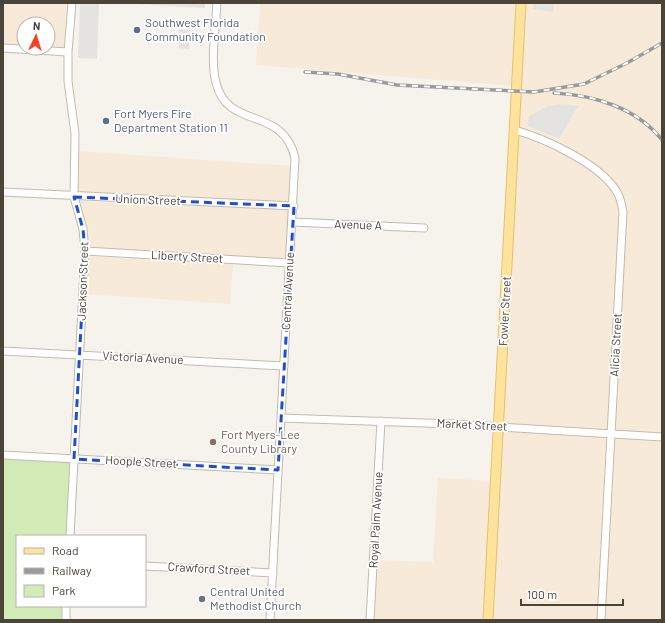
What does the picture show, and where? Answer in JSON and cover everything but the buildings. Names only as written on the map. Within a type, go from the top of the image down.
[{"type":"main road","name":"Fowler Street","points":[[488,620],[522,3]]},
{"type":"street","name":"Jackson Street","points":[[70,535],[85,252],[83,229],[74,197],[75,134],[68,81],[68,52],[72,3]]},
{"type":"street","name":"Central Avenue","points":[[217,3],[214,68],[219,93],[236,111],[278,128],[289,141],[295,158],[294,206],[270,620]]},
{"type":"street","points":[[3,48],[68,52]]},
{"type":"street","name":"Alicia Street","points":[[515,130],[526,133],[565,151],[594,169],[614,188],[621,202],[623,224],[610,434],[601,620]]},
{"type":"street","name":"Union Street","points":[[3,192],[74,197],[294,206]]},
{"type":"street","name":"Avenue A","points":[[293,222],[424,228]]},
{"type":"street","name":"Liberty Street","points":[[85,252],[290,263]]},
{"type":"street","name":"Victoria Avenue","points":[[3,351],[284,366]]},
{"type":"street","name":"Market Street","points":[[281,418],[380,421],[662,437]]},
{"type":"street","name":"Royal Palm Avenue","points":[[370,620],[380,421]]},
{"type":"street","name":"Hoople Street","points":[[3,455],[278,470]]},
{"type":"street","name":"Crawford Street","points":[[146,566],[273,573]]},
{"type":"street","points":[[66,607],[66,620]]},
{"type":"highlighted area","points":[[74,197],[294,206],[278,470],[74,459],[85,251],[83,229]]},
{"type":"shaded area","points":[[3,3],[68,3],[65,47],[56,46],[56,16],[16,16],[16,45],[3,44]]},
{"type":"shaded area","points":[[80,3],[99,4],[97,59],[78,58]]},
{"type":"shaded area","points":[[121,3],[205,3],[205,8]]},
{"type":"shaded area","points":[[260,3],[518,3],[514,86],[256,65]]},
{"type":"shaded area","points":[[525,3],[662,3],[662,433],[614,430],[626,224],[625,202],[617,185],[596,165],[566,147],[519,127]]},
{"type":"shaded area","points":[[533,3],[553,3],[553,12],[533,9]]},
{"type":"shaded area","points":[[179,29],[190,30],[189,49],[179,48]]},
{"type":"shaded area","points":[[562,104],[578,106],[559,139],[528,126],[529,116],[548,106]]},
{"type":"shaded area","points":[[518,135],[563,154],[592,172],[611,191],[618,204],[619,224],[607,429],[502,423]]},
{"type":"shaded area","points":[[79,151],[292,166],[290,202],[78,193]]},
{"type":"shaded area","points":[[79,201],[290,210],[287,259],[91,248],[89,233]]},
{"type":"shaded area","points":[[90,256],[233,264],[230,304],[86,294]]},
{"type":"shaded area","points":[[502,431],[606,437],[597,620],[491,620]]},
{"type":"shaded area","points":[[614,438],[662,441],[662,620],[604,620]]},
{"type":"shaded area","points":[[438,478],[492,481],[484,620],[374,620],[377,560],[433,562]]},
{"type":"green space","points":[[3,457],[72,461],[68,535],[16,535],[16,607],[64,607],[64,620],[3,620]]},
{"type":"railway","points":[[305,72],[338,74],[397,85],[534,92],[584,84],[627,63],[662,43]]},
{"type":"railway","points":[[554,93],[569,94],[599,100],[614,105],[640,119],[662,140]]},
{"type":"place","name":"Southwest Florida Community Foundation","points":[[137,30]]},
{"type":"place","name":"Fort Myers Fire Department Station 11","points":[[106,121]]},
{"type":"place","name":"Fort Myers-Lee County Library","points":[[213,442]]},
{"type":"place","name":"Central United Methodist Church","points":[[202,599]]}]
